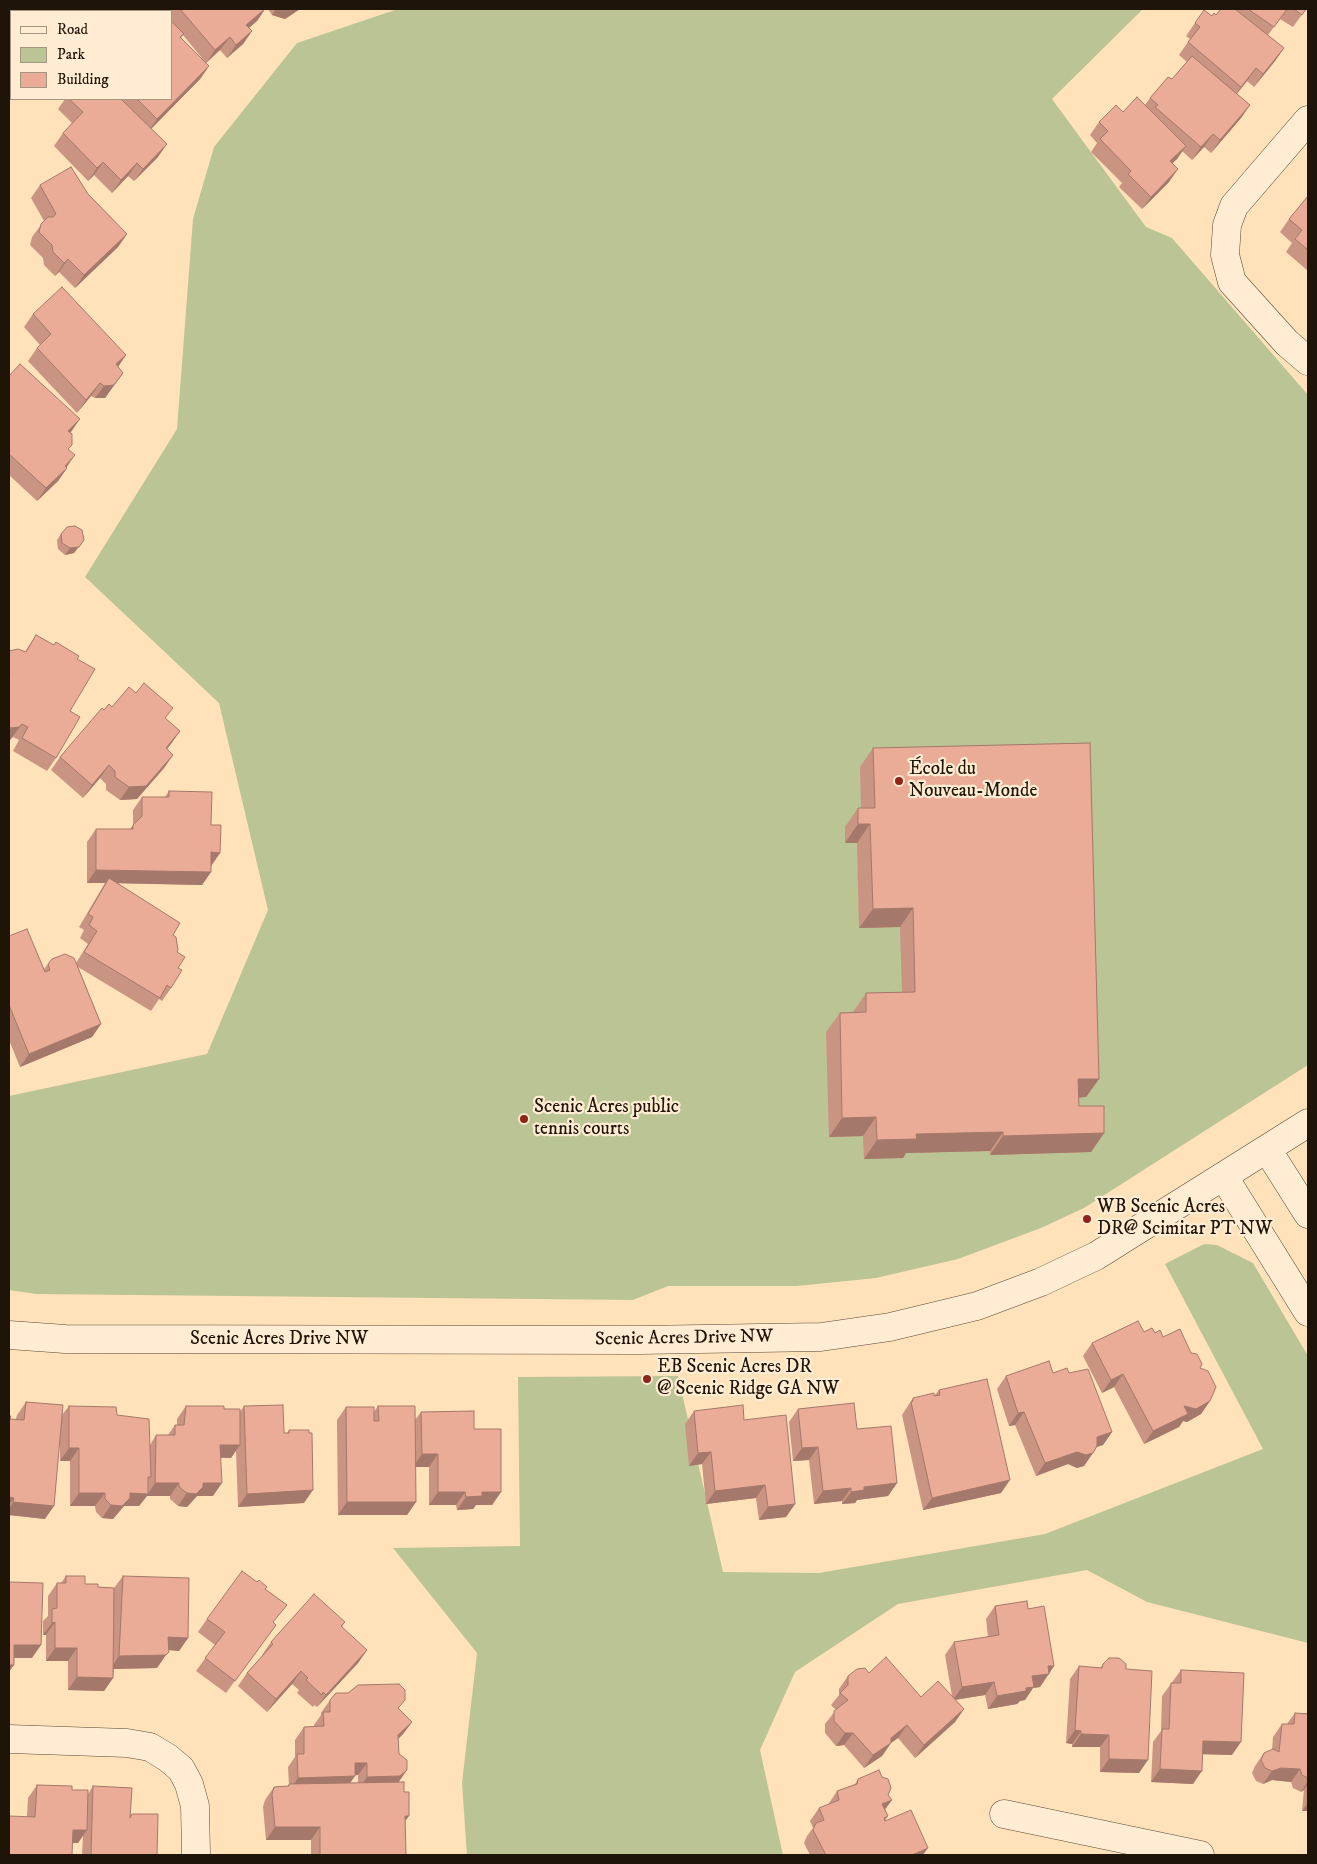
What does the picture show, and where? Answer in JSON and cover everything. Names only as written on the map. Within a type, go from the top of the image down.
[{"type":"street","points":[[1308,120],[1234,206],[1227,225],[1225,255],[1232,282],[1287,343],[1308,361]]},
{"type":"street","name":"Scenic Acres Drive NW","points":[[9,1335],[104,1339],[640,1340],[821,1337],[890,1328],[977,1306],[1041,1282],[1096,1256],[1308,1123]]},
{"type":"street","points":[[1268,1149],[1308,1214]]},
{"type":"street","points":[[1224,1177],[1308,1312]]},
{"type":"street","points":[[9,1739],[127,1743],[150,1747],[168,1758],[180,1769],[189,1784],[195,1806],[196,1855]]},
{"type":"street","points":[[1004,1814],[1200,1855]]},
{"type":"green space","points":[[398,9],[1143,9],[1052,99],[1146,227],[1172,238],[1308,395],[1308,1065],[1084,1208],[1041,1228],[958,1259],[876,1278],[797,1286],[668,1286],[633,1300],[36,1294],[9,1290],[9,1096],[207,1054],[268,910],[219,703],[85,577],[177,429],[193,219],[214,147],[297,43]]},
{"type":"green space","points":[[1204,1244],[1217,1245],[1253,1263],[1308,1356],[1308,1643],[1147,1602],[1087,1570],[898,1604],[795,1672],[760,1750],[783,1855],[467,1855],[462,1783],[477,1653],[393,1548],[520,1546],[518,1377],[678,1376],[723,1572],[819,1573],[1045,1534],[1263,1449],[1165,1264]]},
{"type":"building","points":[[180,9],[265,9],[246,25],[252,31],[236,45],[230,37],[215,50]]},
{"type":"building","points":[[1221,9],[1235,9],[1284,48],[1263,74],[1256,68],[1241,87],[1188,42],[1200,27],[1195,23],[1204,10],[1212,16],[1214,13],[1216,15]]},
{"type":"building","points":[[1248,9],[1287,9],[1274,27]]},
{"type":"building","points":[[1294,9],[1306,9],[1302,15]]},
{"type":"building","points":[[172,22],[184,34],[180,37],[209,66],[157,119],[138,100],[172,100]]},
{"type":"building","points":[[1192,56],[1250,105],[1220,140],[1213,134],[1201,147],[1155,107],[1158,105],[1150,98],[1168,77],[1172,79]]},
{"type":"building","points":[[1137,97],[1186,146],[1170,161],[1178,169],[1151,197],[1128,174],[1131,171],[1100,139],[1108,131],[1099,122],[1116,105],[1123,112]]},
{"type":"building","points":[[70,100],[122,100],[167,144],[143,169],[137,163],[121,180],[103,162],[97,168],[63,133],[83,112]]},
{"type":"building","points":[[71,167],[88,194],[127,234],[84,275],[68,259],[64,263],[53,252],[52,245],[39,232],[41,224],[48,217],[53,217],[56,214],[40,185]]},
{"type":"building","points":[[1308,196],[1308,250],[1295,239],[1302,230],[1289,219]]},
{"type":"building","points":[[62,287],[126,355],[116,364],[123,373],[114,385],[104,386],[100,383],[86,400],[37,348],[51,334],[33,314]]},
{"type":"building","points":[[20,364],[80,419],[68,431],[72,434],[72,445],[68,449],[75,455],[65,466],[67,468],[46,488],[9,454],[9,376]]},
{"type":"building","points":[[75,526],[82,530],[84,540],[79,547],[70,548],[62,543],[61,534],[67,527]]},
{"type":"building","points":[[36,635],[54,645],[56,642],[79,656],[77,659],[95,669],[70,711],[80,717],[56,758],[22,738],[28,727],[22,724],[19,727],[11,728],[9,726],[9,651],[18,649],[26,652]]},
{"type":"building","points":[[144,683],[173,708],[165,718],[180,731],[166,748],[173,755],[146,786],[129,787],[115,777],[115,771],[109,765],[92,785],[60,757],[102,708],[104,710],[109,704],[112,707],[129,687],[136,693]]},
{"type":"building","points":[[1090,743],[1099,1079],[1078,1079],[1079,1106],[1104,1106],[1104,1133],[1003,1136],[1003,1132],[916,1134],[917,1139],[877,1140],[876,1117],[842,1118],[840,1013],[866,1012],[866,993],[915,992],[913,908],[873,909],[870,824],[858,824],[858,808],[875,808],[873,748]]},
{"type":"building","points":[[169,791],[212,792],[211,825],[221,825],[220,853],[211,852],[211,872],[96,870],[96,829],[133,829],[133,825],[142,816],[142,797],[169,797]]},
{"type":"building","points":[[109,878],[180,923],[173,935],[176,937],[177,952],[185,957],[178,968],[182,970],[171,988],[167,985],[160,998],[84,952],[97,931],[89,925],[93,917],[88,914]]},
{"type":"building","points":[[27,929],[45,972],[50,970],[48,964],[52,959],[65,954],[74,958],[101,1024],[29,1054],[9,1005],[9,936]]},
{"type":"building","points":[[1138,1321],[1144,1332],[1152,1328],[1155,1333],[1160,1330],[1163,1337],[1180,1329],[1191,1353],[1197,1354],[1202,1364],[1200,1368],[1208,1371],[1216,1387],[1210,1401],[1196,1409],[1184,1406],[1188,1414],[1153,1431],[1123,1374],[1111,1380],[1092,1343]]},
{"type":"building","points":[[1049,1361],[1053,1373],[1067,1368],[1069,1373],[1088,1369],[1112,1432],[1097,1437],[1097,1446],[1093,1453],[1086,1455],[1077,1452],[1045,1463],[1024,1412],[1018,1413],[1006,1376]]},
{"type":"building","points":[[987,1379],[1010,1480],[932,1498],[911,1402],[913,1398],[934,1393],[934,1396],[940,1395],[939,1390]]},
{"type":"building","points":[[26,1402],[63,1405],[54,1506],[13,1502],[14,1498],[9,1497],[9,1416],[11,1416],[10,1419],[24,1420]]},
{"type":"building","points":[[854,1403],[857,1429],[891,1426],[897,1483],[864,1487],[864,1490],[851,1492],[851,1488],[823,1491],[818,1447],[802,1448],[798,1409]]},
{"type":"building","points":[[283,1405],[284,1433],[289,1433],[289,1430],[309,1430],[309,1433],[312,1433],[313,1490],[247,1494],[244,1406]]},
{"type":"building","points":[[743,1405],[744,1420],[786,1415],[795,1504],[768,1507],[765,1485],[715,1491],[711,1452],[698,1453],[694,1411]]},
{"type":"building","points":[[69,1406],[116,1407],[117,1415],[149,1419],[151,1477],[148,1477],[148,1494],[130,1493],[130,1498],[122,1506],[111,1505],[105,1499],[105,1493],[79,1493],[79,1448],[69,1448]]},
{"type":"building","points":[[186,1406],[224,1406],[224,1409],[240,1409],[240,1445],[220,1445],[222,1483],[203,1483],[203,1487],[196,1494],[187,1493],[179,1487],[179,1483],[155,1483],[156,1435],[175,1435],[175,1425],[184,1425]]},
{"type":"building","points":[[378,1406],[415,1406],[416,1502],[347,1502],[346,1407],[374,1407],[374,1421],[379,1421]]},
{"type":"building","points":[[474,1411],[474,1429],[501,1429],[501,1492],[482,1492],[482,1496],[466,1497],[465,1492],[438,1492],[438,1454],[422,1454],[421,1412]]},
{"type":"building","points":[[242,1571],[257,1582],[259,1580],[267,1587],[265,1589],[287,1605],[273,1622],[276,1625],[235,1681],[205,1658],[225,1632],[207,1619]]},
{"type":"building","points":[[66,1576],[85,1576],[85,1584],[98,1584],[98,1587],[114,1588],[113,1678],[77,1677],[77,1648],[55,1648],[55,1622],[52,1623],[52,1609],[57,1608],[57,1583],[66,1583]]},
{"type":"building","points":[[123,1576],[189,1578],[188,1638],[168,1637],[169,1652],[166,1655],[119,1656]]},
{"type":"building","points":[[9,1582],[43,1583],[41,1645],[14,1645],[14,1665],[9,1665]]},
{"type":"building","points":[[314,1594],[345,1622],[341,1626],[367,1650],[326,1695],[323,1692],[322,1695],[306,1680],[308,1678],[301,1671],[276,1699],[247,1673],[273,1644],[271,1642]]},
{"type":"building","points":[[1027,1601],[1028,1609],[1044,1606],[1054,1666],[1048,1666],[1049,1674],[1032,1676],[1034,1687],[1026,1688],[1026,1691],[997,1696],[994,1682],[962,1687],[954,1642],[999,1635],[995,1606]]},
{"type":"building","points":[[886,1657],[921,1697],[938,1681],[964,1709],[924,1745],[907,1725],[891,1738],[891,1743],[873,1755],[853,1733],[845,1733],[834,1721],[834,1711],[848,1700],[840,1693],[848,1685],[848,1676],[857,1669],[865,1668],[869,1673]]},
{"type":"building","points":[[1109,1658],[1119,1658],[1126,1664],[1126,1669],[1152,1671],[1148,1760],[1109,1759],[1109,1735],[1081,1734],[1081,1731],[1075,1730],[1079,1666],[1102,1668]]},
{"type":"building","points":[[1181,1670],[1244,1673],[1241,1742],[1203,1741],[1202,1771],[1160,1769],[1162,1729],[1169,1729],[1171,1683],[1181,1683]]},
{"type":"building","points":[[399,1684],[405,1690],[405,1700],[398,1708],[412,1722],[398,1735],[399,1754],[407,1760],[407,1770],[400,1776],[367,1777],[367,1763],[355,1763],[355,1776],[298,1778],[297,1754],[304,1754],[304,1727],[324,1726],[323,1712],[330,1712],[330,1700],[336,1693],[348,1693],[358,1685]]},
{"type":"building","points":[[1295,1713],[1308,1714],[1308,1778],[1302,1775],[1300,1769],[1281,1768],[1272,1771],[1265,1768],[1261,1760],[1264,1753],[1273,1749],[1279,1752],[1282,1724],[1294,1724]]},
{"type":"building","points":[[879,1770],[882,1777],[888,1779],[891,1788],[888,1795],[892,1800],[882,1804],[888,1816],[884,1818],[885,1821],[911,1810],[928,1848],[912,1855],[826,1855],[813,1830],[816,1823],[824,1820],[819,1808],[839,1800],[837,1791],[857,1784],[858,1779]]},
{"type":"building","points":[[404,1782],[404,1792],[409,1792],[409,1816],[405,1816],[406,1855],[320,1855],[320,1827],[275,1827],[272,1794],[274,1787],[289,1786],[289,1784]]},
{"type":"building","points":[[37,1785],[72,1786],[72,1790],[88,1790],[87,1830],[73,1830],[72,1855],[9,1855],[9,1816],[35,1817]]},
{"type":"building","points":[[93,1786],[132,1788],[130,1818],[132,1814],[158,1814],[157,1855],[91,1855]]},
{"type":"place","name":"École du Nouveau-Monde","points":[[899,781]]},
{"type":"place","name":"Scenic Acres public tennis courts","points":[[524,1119]]},
{"type":"place","name":"WB Scenic Acres DR@ Scimitar PT NW","points":[[1087,1219]]},
{"type":"place","name":"EB Scenic Acres DR @ Scenic Ridge GA NW","points":[[647,1379]]}]
